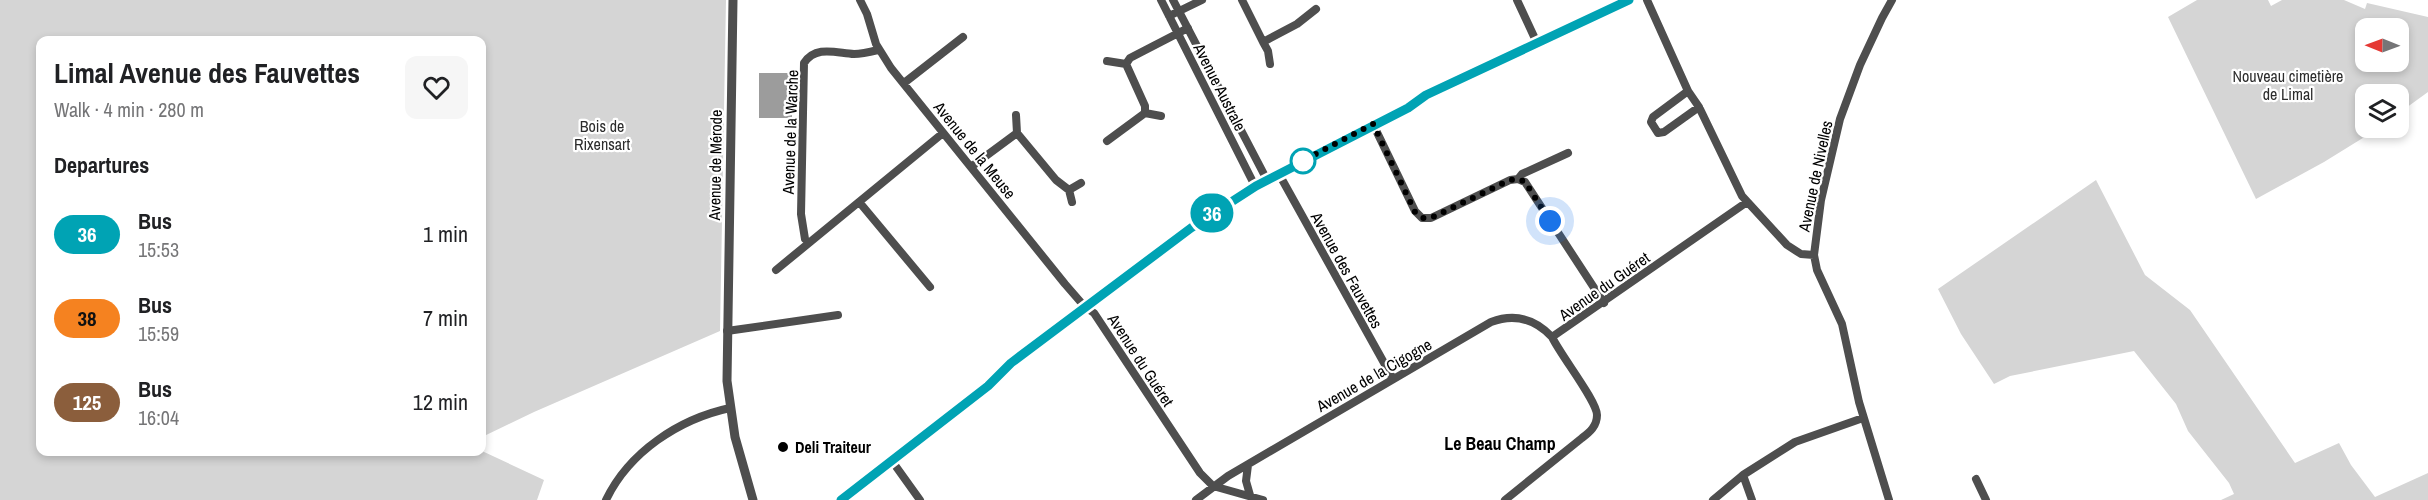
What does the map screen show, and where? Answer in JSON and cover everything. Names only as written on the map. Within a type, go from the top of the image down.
[{"type":"street","name":"Avenue de Mérode","points":[[733,0],[727,331],[730,408],[743,468],[753,500]]},
{"type":"street","name":"Avenue de la Meuse","points":[[860,0],[867,14],[878,50],[943,134],[1085,307]]},
{"type":"street","name":"Avenue Australe","points":[[1161,0],[1256,186]]},
{"type":"street","name":"Avenue Australe","points":[[1173,0],[1267,180]]},
{"type":"street","points":[[1169,16],[1202,0]]},
{"type":"street","points":[[1242,0],[1268,51],[1270,64]]},
{"type":"street","points":[[1517,0],[1537,43]]},
{"type":"street","points":[[841,500],[988,386],[1011,363],[1085,307],[1183,233],[1256,186],[1476,70],[1629,0]]},
{"type":"street","points":[[1647,0],[1688,91],[1699,107],[1747,202],[1787,245],[1801,254],[1814,255]]},
{"type":"street","name":"Avenue de Nivelles","points":[[1889,500],[1863,418],[1842,324],[1817,270],[1814,255],[1822,191],[1840,118],[1860,65],[1892,0]]},
{"type":"street","points":[[1263,42],[1297,24],[1316,9]]},
{"type":"street","points":[[1126,64],[1130,58],[1188,28]]},
{"type":"street","points":[[904,83],[963,37]]},
{"type":"street","name":"Avenue de la Warche","points":[[808,242],[805,239],[801,214],[804,63],[816,52],[859,54],[878,50]]},
{"type":"street","points":[[1107,61],[1126,64]]},
{"type":"street","points":[[1126,64],[1145,113]]},
{"type":"street","points":[[1688,91],[1653,117],[1651,122],[1658,133],[1664,132],[1699,107]]},
{"type":"street","points":[[1107,141],[1145,113],[1161,116]]},
{"type":"street","points":[[1016,115],[1017,133],[1056,180],[1069,190],[1072,201]]},
{"type":"street","points":[[1373,124],[1415,212],[1422,218],[1431,218],[1510,180],[1518,179],[1525,182],[1604,303]]},
{"type":"street","points":[[971,167],[1017,133]]},
{"type":"street","points":[[776,270],[943,134]]},
{"type":"street","points":[[1518,179],[1522,174],[1568,153]]},
{"type":"street","name":"Avenue des Fauvettes","points":[[1279,174],[1393,379]]},
{"type":"street","points":[[1069,190],[1081,183]]},
{"type":"street","points":[[860,202],[930,287]]},
{"type":"street","name":"Avenue du Guéret","points":[[1505,500],[1590,432],[1597,419],[1593,401],[1559,353],[1552,337],[1747,202]]},
{"type":"street","name":"Avenue du Guéret","points":[[1085,307],[1094,314],[1200,473],[1213,486]]},
{"type":"street","points":[[727,331],[838,315]]},
{"type":"street","name":"Avenue de la Cigogne","points":[[1196,500],[1213,486],[1248,465],[1500,319],[1514,317],[1525,319],[1539,325],[1552,337]]},
{"type":"street","points":[[606,500],[621,475],[641,453],[667,433],[714,412],[730,408]]},
{"type":"street","points":[[1713,500],[1743,475],[1795,442],[1863,418]]},
{"type":"street","points":[[891,461],[920,500]]},
{"type":"street","points":[[1248,465],[1246,481],[1250,495]]},
{"type":"street","points":[[1743,475],[1752,500]]},
{"type":"street","points":[[1976,479],[1986,500]]},
{"type":"street","points":[[1213,486],[1263,500]]},
{"type":"green space","name":"Bois de Rixensart","points":[[0,0],[726,0],[720,331],[486,435],[486,36],[36,36],[36,456],[486,456],[486,453],[544,480],[537,500],[0,500]]},
{"type":"green space","name":"Nouveau cimetière de Limal","points":[[2197,0],[2268,0],[2271,6],[2282,0],[2344,0],[2365,9],[2367,3],[2428,17],[2428,92],[2409,106],[2409,84],[2355,84],[2355,138],[2363,138],[2256,199],[2168,17]]},
{"type":"green space","points":[[2096,180],[2145,275],[2190,310],[2295,463],[2339,443],[2351,465],[2375,497],[2428,473],[2428,500],[2221,500],[2234,494],[2229,483],[2188,431],[2176,404],[2134,351],[2010,376],[1994,384],[1961,334],[1938,289]]},
{"type":"shaded area","points":[[759,73],[792,73],[792,118],[759,118]]},
{"type":"bus line","name":"36","points":[[841,500],[988,386],[1011,363],[1217,209],[1346,138],[1408,108],[1426,95],[1629,0]]},
{"type":"place","name":"Deli Traiteur","points":[[783,447]]},
{"type":"district","name":"Le Beau Champ","points":[[1500,443]]},
{"type":"route","points":[[1303,161],[1295,165],[1373,124],[1415,212],[1422,218],[1431,218],[1510,180],[1518,179],[1525,182],[1550,221]]}]
